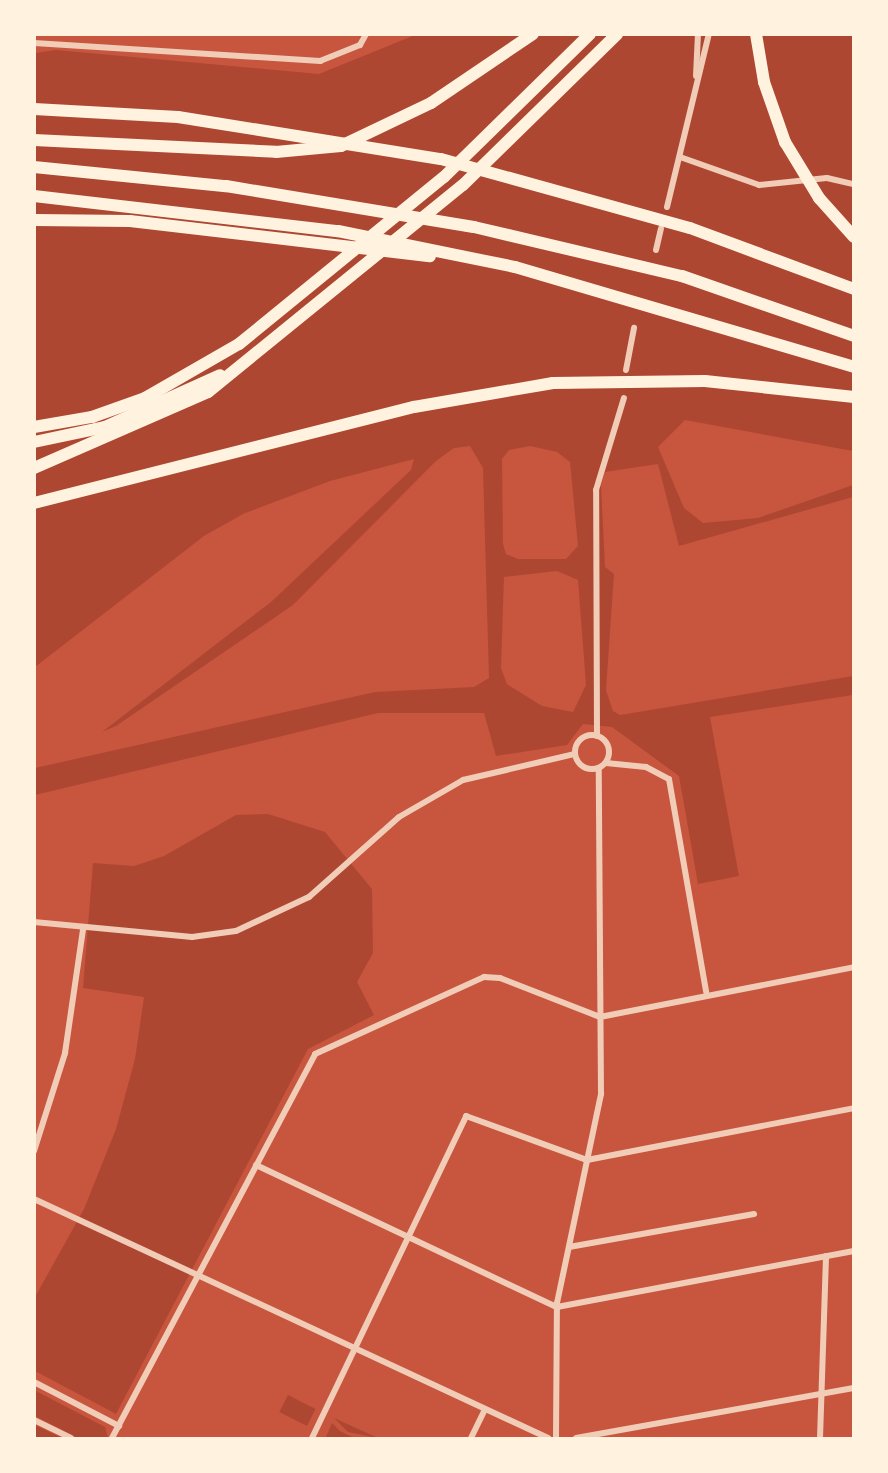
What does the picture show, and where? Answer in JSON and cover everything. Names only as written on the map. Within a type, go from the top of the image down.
[{"type":"highway","points":[[34,140],[276,152],[340,146],[402,120],[533,34]]},
{"type":"highway","points":[[34,427],[92,417],[146,398],[239,344],[444,177],[590,34]]},
{"type":"highway","points":[[34,468],[158,418],[208,392],[463,185],[617,34]]},
{"type":"highway","points":[[756,34],[772,112],[797,165],[819,198],[854,237]]},
{"type":"highway","points":[[34,109],[246,125],[376,145],[525,180],[690,228],[854,290]]},
{"type":"highway","points":[[34,167],[369,207],[474,227],[682,276],[854,336]]},
{"type":"highway","points":[[34,196],[338,231],[594,288],[854,368]]},
{"type":"highway","points":[[34,220],[130,221],[309,243],[466,258]]},
{"type":"highway","points":[[34,442],[151,411],[252,358]]},
{"type":"highway","points":[[34,503],[414,406],[553,383],[715,381],[854,397]]},
{"type":"street","points":[[34,44],[320,61],[360,45],[366,34]]},
{"type":"street","points":[[696,87],[698,34]]},
{"type":"street","points":[[667,207],[709,34]]},
{"type":"street","points":[[680,157],[759,184],[826,178],[854,184]]},
{"type":"street","points":[[656,250],[661,229]]},
{"type":"street","points":[[626,370],[634,328]]},
{"type":"street","points":[[606,763],[608,747],[597,736],[596,490],[624,398]]},
{"type":"street","points":[[34,922],[82,929],[192,937],[272,919],[309,897],[399,817],[463,780],[575,754],[584,737],[597,736]]},
{"type":"street","points":[[575,754],[584,768],[599,768],[606,763],[646,767],[669,779],[706,992]]},
{"type":"street","points":[[556,1438],[557,1307],[601,1094],[599,768]]},
{"type":"street","points":[[34,1151],[65,1053],[82,929]]},
{"type":"street","points":[[112,1438],[315,1053],[484,977],[500,978],[600,1017],[706,992],[854,967]]},
{"type":"street","points":[[312,1438],[466,1116],[587,1160],[854,1108]]},
{"type":"street","points":[[256,1165],[557,1307],[854,1251]]},
{"type":"street","points":[[34,1199],[548,1438]]},
{"type":"street","points":[[569,1247],[754,1214]]},
{"type":"street","points":[[820,1438],[826,1256]]},
{"type":"street","points":[[34,1382],[119,1426]]},
{"type":"street","points":[[576,1438],[854,1388]]},
{"type":"street","points":[[471,1438],[485,1409]]},
{"type":"street","points":[[34,1420],[72,1438]]},
{"type":"shaded area","points":[[415,35],[853,35],[853,451],[685,420],[658,447],[684,508],[703,523],[758,518],[853,485],[853,497],[679,546],[658,464],[605,472],[601,485],[605,567],[614,574],[606,690],[613,711],[620,715],[853,676],[853,695],[710,717],[739,876],[698,884],[679,776],[612,727],[583,724],[567,745],[496,756],[484,713],[378,713],[35,795],[35,768],[375,692],[474,687],[489,678],[483,468],[470,446],[454,448],[436,461],[293,605],[116,726],[102,732],[271,602],[411,470],[414,459],[330,481],[243,514],[204,536],[35,667],[35,53],[56,50],[319,74]],"holes":[[[530,446],[557,452],[570,462],[578,546],[566,559],[518,559],[506,554],[503,544],[502,459],[509,450]],[[557,571],[578,580],[586,685],[573,712],[542,706],[507,684],[501,668],[504,577]]]},
{"type":"shaded area","points":[[268,814],[325,832],[372,889],[373,953],[357,982],[374,1015],[308,1049],[116,1414],[35,1371],[35,1297],[84,1209],[116,1129],[135,1059],[144,997],[83,988],[93,863],[134,866],[164,856],[236,815]]},
{"type":"shaded area","points":[[34,1390],[105,1427],[108,1438],[78,1438],[35,1416]]},
{"type":"shaded area","points":[[288,1395],[316,1409],[307,1426],[279,1412]]},
{"type":"shaded area","points":[[334,1418],[378,1438],[348,1432]]},
{"type":"shaded area","points":[[332,1423],[340,1431],[354,1438],[326,1437]]},
{"type":"shaded area","points":[[35,1425],[62,1438],[35,1438]]}]
